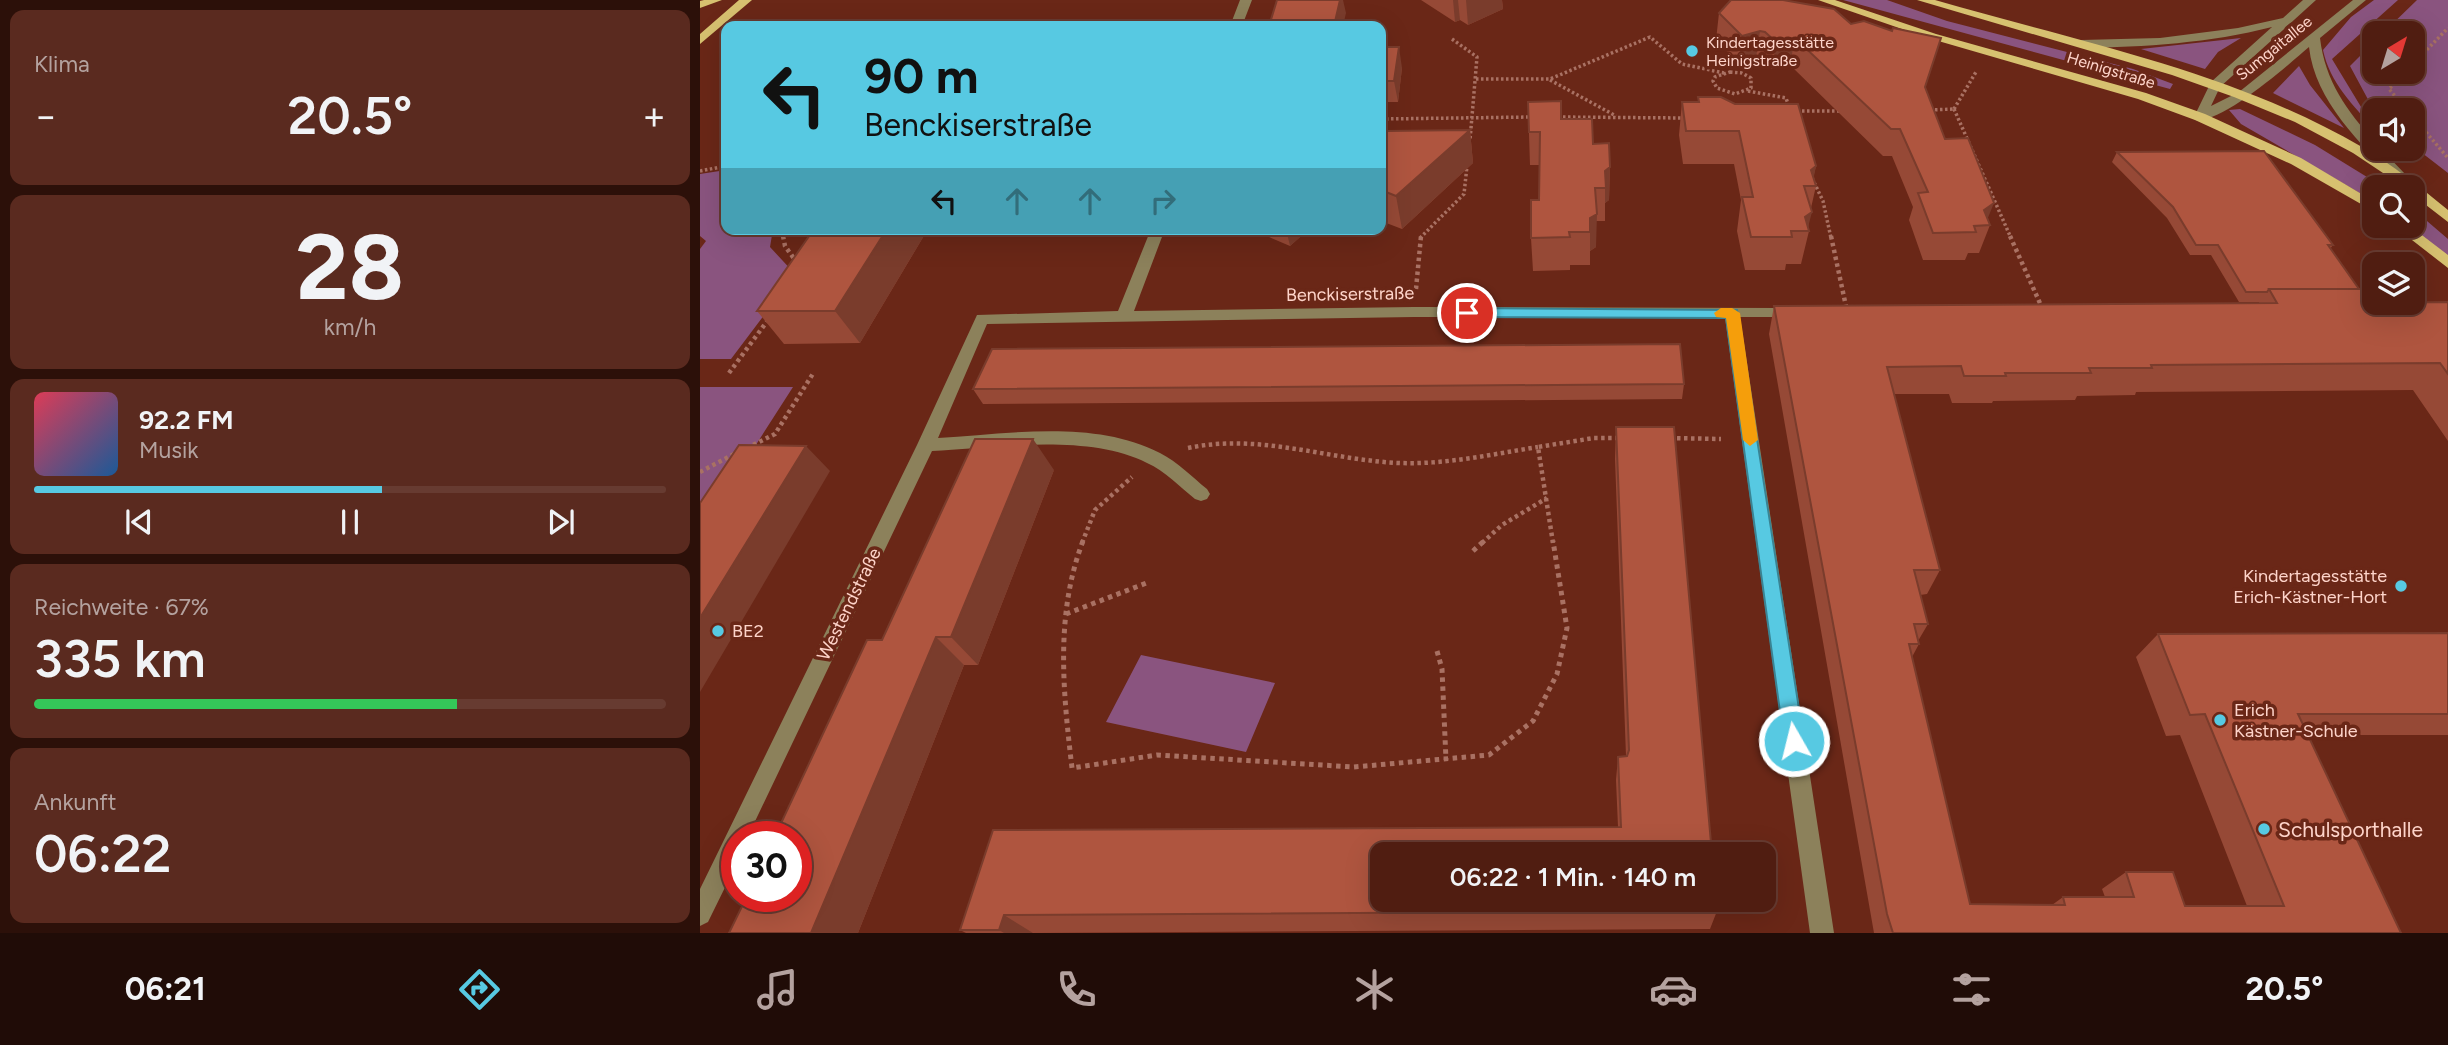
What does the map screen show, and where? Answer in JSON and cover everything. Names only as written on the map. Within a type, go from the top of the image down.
[{"type":"main road","points":[[700,5],[716,0]]},
{"type":"main road","points":[[722,21],[746,0]]},
{"type":"main road","name":"Heinigstraße","points":[[1824,0],[1932,36],[2142,96],[2200,117],[2296,161],[2362,200]]},
{"type":"main road","name":"Heinigstraße","points":[[1923,0],[2081,44],[2243,95],[2323,132],[2394,175]]},
{"type":"main road","points":[[700,40],[721,22]]},
{"type":"main road","name":"Heinigstraße","points":[[2425,198],[2448,217]]},
{"type":"main road","points":[[2416,238],[2448,263]]},
{"type":"street","points":[[1238,21],[1246,0]]},
{"type":"street","name":"Sumgaitallee","points":[[2200,117],[2215,85],[2310,0]]},
{"type":"street","name":"Sumgaitallee","points":[[2200,117],[2243,95],[2360,0]]},
{"type":"street","points":[[2081,44],[2122,44],[2208,37],[2289,20]]},
{"type":"street","points":[[2314,37],[2316,63],[2323,80],[2362,135],[2400,175]]},
{"type":"street","points":[[1124,316],[1156,235]]},
{"type":"street","name":"Benckiserstraße","points":[[958,370],[982,320],[1414,312],[1847,311]]},
{"type":"street","points":[[1732,313],[1822,933]]},
{"type":"street","name":"Westendstraße","points":[[745,821],[926,445],[958,370]]},
{"type":"street","points":[[926,445],[1091,441],[1126,447],[1153,458],[1201,494]]},
{"type":"street","name":"Westendstraße","points":[[700,914],[721,870]]},
{"type":"path","points":[[2426,51],[2448,29]]},
{"type":"path","points":[[1476,79],[1550,79],[1650,37],[1682,64],[1724,73],[1742,73],[1751,78],[1753,85],[1748,91]]},
{"type":"path","points":[[1452,38],[1477,57],[1470,142]]},
{"type":"path","points":[[1954,109],[1976,72]]},
{"type":"path","points":[[1724,73],[1715,77],[1714,85],[1717,88],[1735,94],[1748,91],[1786,98],[1791,111]]},
{"type":"path","points":[[1550,79],[1619,117]]},
{"type":"path","points":[[2394,84],[2389,89],[2397,98]]},
{"type":"path","points":[[1927,110],[1954,109]]},
{"type":"path","points":[[1954,109],[2043,311]]},
{"type":"path","points":[[1783,115],[1791,111],[1845,110]]},
{"type":"path","points":[[1386,119],[1539,117]]},
{"type":"path","points":[[1552,117],[1697,118]]},
{"type":"path","points":[[2425,131],[2448,158]]},
{"type":"path","points":[[1414,312],[1420,237],[1464,194],[1468,155]]},
{"type":"path","points":[[700,171],[721,167]]},
{"type":"path","points":[[1808,169],[1823,201],[1847,311]]},
{"type":"path","points":[[782,235],[787,250],[796,261]]},
{"type":"path","points":[[729,373],[774,312]]},
{"type":"path","points":[[700,472],[775,433],[814,372]]},
{"type":"path","points":[[1538,447],[1567,628],[1557,674],[1532,721],[1489,755],[1354,767],[1157,755],[1072,768],[1063,692],[1065,614],[1072,569],[1095,510],[1153,458],[1200,444],[1239,442],[1386,462],[1444,461],[1594,438],[1633,438]]},
{"type":"path","points":[[1659,438],[1750,439]]},
{"type":"path","points":[[1473,551],[1502,525],[1547,498]]},
{"type":"path","points":[[1065,614],[1149,582]]},
{"type":"path","points":[[1437,651],[1442,669],[1446,760]]},
{"type":"shaded area","points":[[1843,0],[1887,0],[1947,21],[2133,69],[2173,84],[2170,89]]},
{"type":"shaded area","points":[[2374,0],[2398,0],[2375,21],[2362,21],[2362,32],[2332,59],[2362,109],[2362,115],[2337,83],[2323,50],[2351,17]]},
{"type":"shaded area","points":[[2417,0],[2448,0],[2448,173],[2425,155],[2425,98],[2367,98],[2350,66],[2362,54],[2362,84],[2426,84],[2426,21],[2395,21]]},
{"type":"shaded area","points":[[2241,38],[2218,52],[2205,69],[2141,49]]},
{"type":"shaded area","points":[[2299,66],[2310,85],[2344,128],[2273,93]]},
{"type":"shaded area","points":[[2240,109],[2315,145],[2364,175],[2362,194],[2241,124],[2229,110]]},
{"type":"shaded area","points":[[721,171],[721,235],[772,235],[770,247],[795,274],[731,359],[700,359],[700,249],[706,241],[700,236],[700,174]]},
{"type":"shaded area","points":[[2425,219],[2448,239],[2448,256],[2424,238]]},
{"type":"shaded area","points":[[700,387],[793,387],[700,532]]},
{"type":"shaded area","points":[[1141,655],[1275,683],[1246,752],[1106,722]]},
{"type":"building","points":[[1277,0],[1340,0],[1335,21],[1271,21]]},
{"type":"building","points":[[1731,0],[1783,0],[1834,9],[1851,24],[1864,21],[1892,31],[1893,28],[1941,38],[1925,87],[1945,139],[1968,138],[1994,203],[1984,210],[1990,225],[1974,226],[1976,232],[1933,233],[1918,193],[1928,192],[1900,129],[1891,129],[1795,38],[1776,42],[1760,31],[1742,36],[1719,13]]},
{"type":"building","points":[[1386,47],[1399,47],[1394,81],[1386,81]]},
{"type":"building","points":[[1698,97],[1721,97],[1735,104],[1798,104],[1816,166],[1811,170],[1816,186],[1804,186],[1812,212],[1805,217],[1809,231],[1791,231],[1792,237],[1751,237],[1742,197],[1753,197],[1739,131],[1686,131],[1682,102],[1699,102]]},
{"type":"building","points":[[1561,101],[1561,119],[1592,119],[1593,144],[1609,143],[1610,167],[1605,171],[1606,188],[1595,188],[1597,214],[1590,218],[1590,232],[1569,232],[1570,237],[1531,238],[1531,200],[1539,200],[1540,132],[1529,132],[1528,102]]},
{"type":"building","points":[[1470,130],[1396,196],[1386,192],[1386,131]]},
{"type":"building","points":[[2264,151],[2333,245],[2328,245],[2359,289],[2269,289],[2267,292],[2246,292],[2218,245],[2196,245],[2173,207],[2117,152]]},
{"type":"building","points":[[810,235],[883,235],[835,311],[757,311]]},
{"type":"building","points":[[2269,289],[2362,289],[2362,315],[2425,315],[2425,302],[2448,302],[2448,374],[2440,363],[2151,365],[2152,368],[2089,368],[2091,373],[2005,373],[2006,376],[1964,376],[1961,366],[1887,367],[1940,570],[1914,570],[1928,624],[1914,624],[1919,644],[1909,644],[1970,904],[2065,905],[2063,897],[2134,897],[2126,872],[2173,872],[2185,906],[2284,906],[2205,714],[2190,715],[2158,634],[2448,633],[2448,714],[2298,714],[2401,933],[1893,933],[1887,914],[1774,306],[2277,303]]},
{"type":"building","points":[[1680,344],[1684,384],[973,389],[992,349]]},
{"type":"building","points":[[1616,427],[1674,427],[1711,842],[1370,842],[1370,912],[1539,912],[1004,915],[999,930],[960,930],[993,830],[1621,827],[1618,757],[1627,756],[1629,750]]},
{"type":"building","points":[[975,439],[1033,439],[951,637],[936,637],[811,933],[729,933],[739,912],[812,912],[812,821],[782,821],[867,640],[882,640]]},
{"type":"building","points":[[739,445],[806,446],[700,618],[700,503]]},
{"type":"slow traffic","points":[[1721,313],[1732,313],[1750,440]]},
{"type":"place","name":"Kindertagesstätte Heinigstraße","points":[[1692,51]]},
{"type":"place","name":"Kindertagesstätte Erich-Kästner-Hort","points":[[2401,586]]},
{"type":"place","name":"BE2","points":[[718,631]]},
{"type":"place","name":"Erich Kästner-Schule","points":[[2220,720]]},
{"type":"place","name":"Schulsporthalle","points":[[2264,829]]},
{"type":"route","points":[[1467,313],[1732,313],[1794,741]]}]
